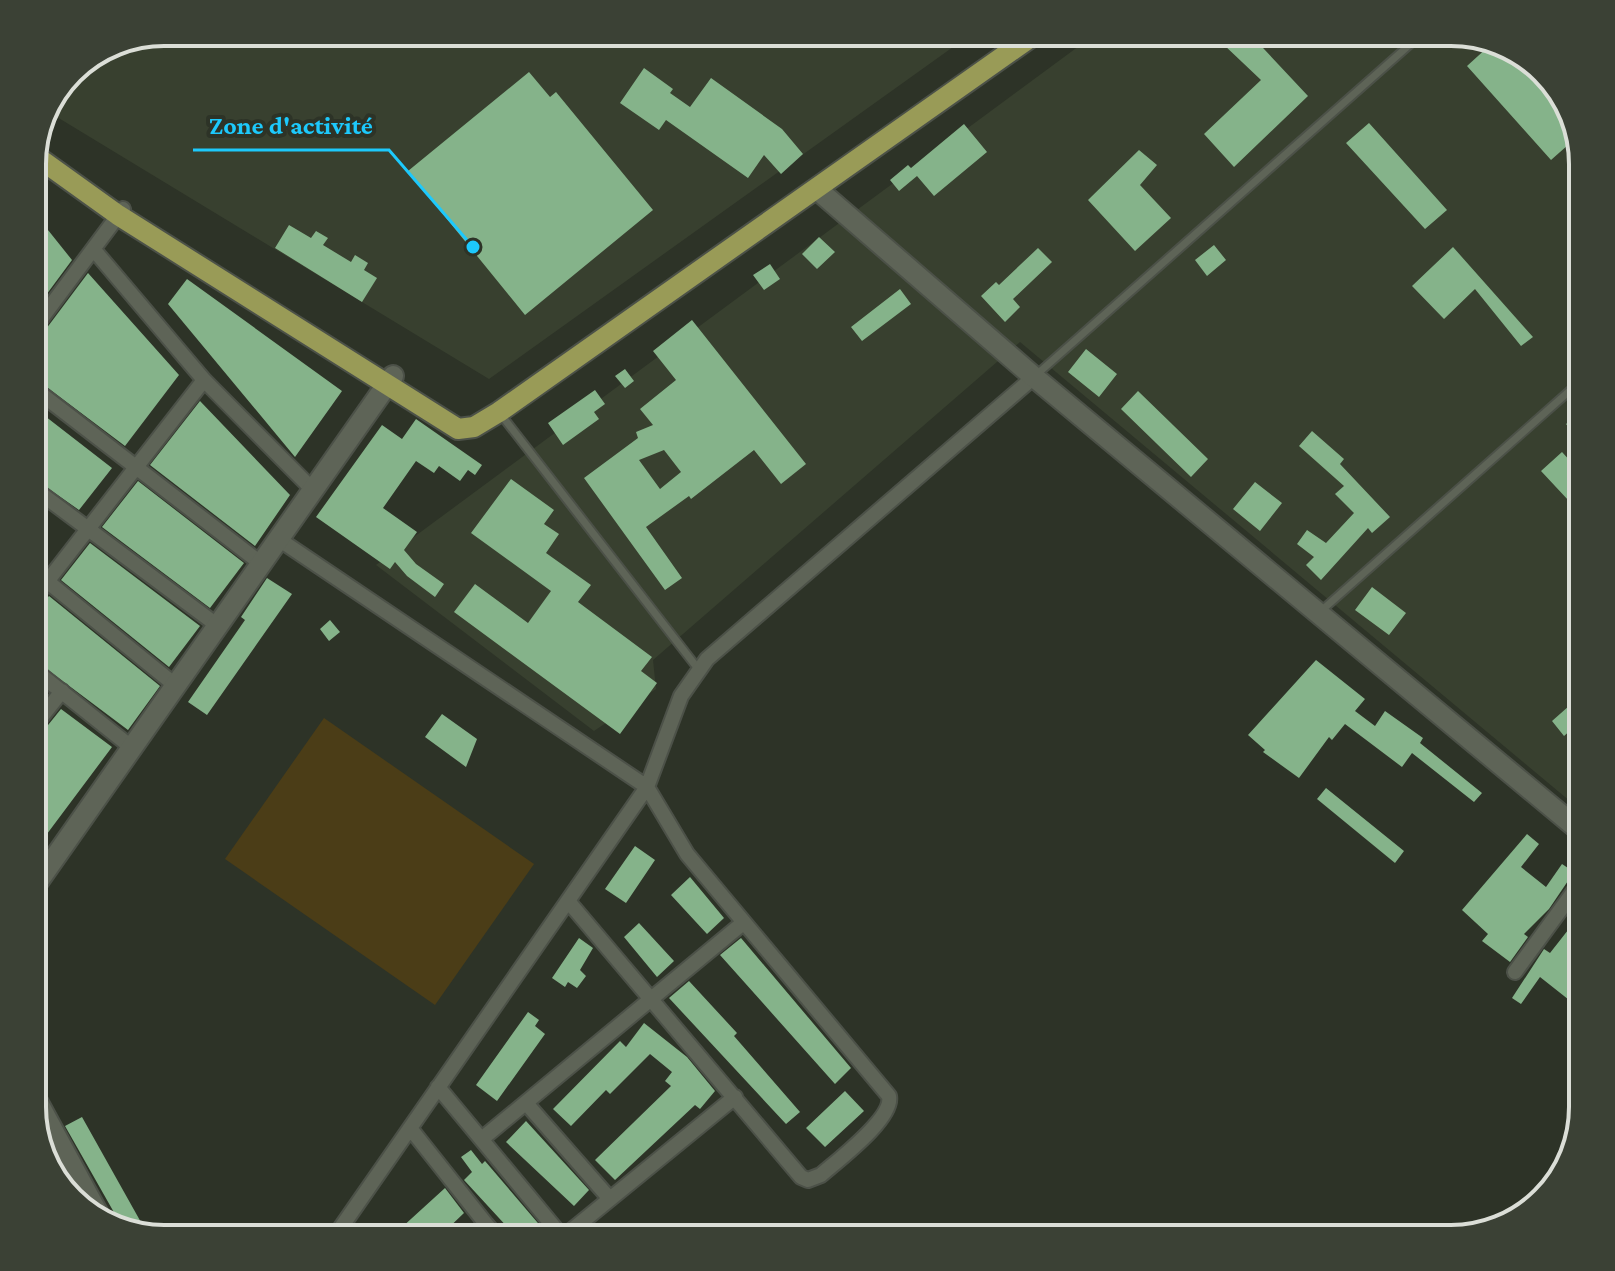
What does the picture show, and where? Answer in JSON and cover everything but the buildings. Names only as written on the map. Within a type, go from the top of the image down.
[{"type":"main road","points":[[46,162],[390,381],[458,429],[474,427],[494,415],[818,190],[1019,46]]},
{"type":"main road","points":[[47,153],[121,211]]},
{"type":"street","points":[[818,190],[1034,377],[1569,821]]},
{"type":"street","points":[[46,313],[121,211]]},
{"type":"street","points":[[94,250],[204,380],[314,491]]},
{"type":"street","points":[[345,1225],[647,787],[672,717],[699,670],[714,651],[1034,377]]},
{"type":"street","points":[[46,583],[204,380]]},
{"type":"street","points":[[46,870],[390,381]]},
{"type":"street","points":[[46,398],[263,565]]},
{"type":"street","points":[[46,497],[218,626]]},
{"type":"street","points":[[280,540],[647,787],[687,854],[889,1096],[885,1117],[821,1175],[808,1180],[568,901]]},
{"type":"street","points":[[48,580],[175,685]]},
{"type":"street","points":[[46,679],[131,747]]},
{"type":"street","points":[[46,711],[62,691]]},
{"type":"street","points":[[1515,972],[1569,898]]},
{"type":"street","points":[[483,1138],[743,923]]},
{"type":"street","points":[[438,1087],[552,1225]]},
{"type":"street","points":[[578,1225],[735,1097]]},
{"type":"street","points":[[526,1103],[610,1199]]},
{"type":"street","points":[[47,1119],[90,1198]]},
{"type":"street","points":[[410,1128],[486,1224]]},
{"type":"lane","points":[[1034,377],[1408,46]]},
{"type":"lane","points":[[1319,613],[1569,391]]},
{"type":"lane","points":[[494,415],[699,670]]},
{"type":"shaded area","points":[[164,46],[954,46],[489,379],[56,117],[66,98],[98,66],[141,48]]},
{"type":"shaded area","points":[[1079,46],[1474,48],[1496,55],[1529,75],[1549,98],[1560,119],[1567,141],[1569,164],[1569,800],[1020,342],[653,660],[656,689],[594,731],[376,565]]},
{"type":"shaded area","points":[[324,718],[534,864],[435,1005],[225,859]]},
{"type":"place","name":"Zone d'activité","points":[[473,247]]}]
